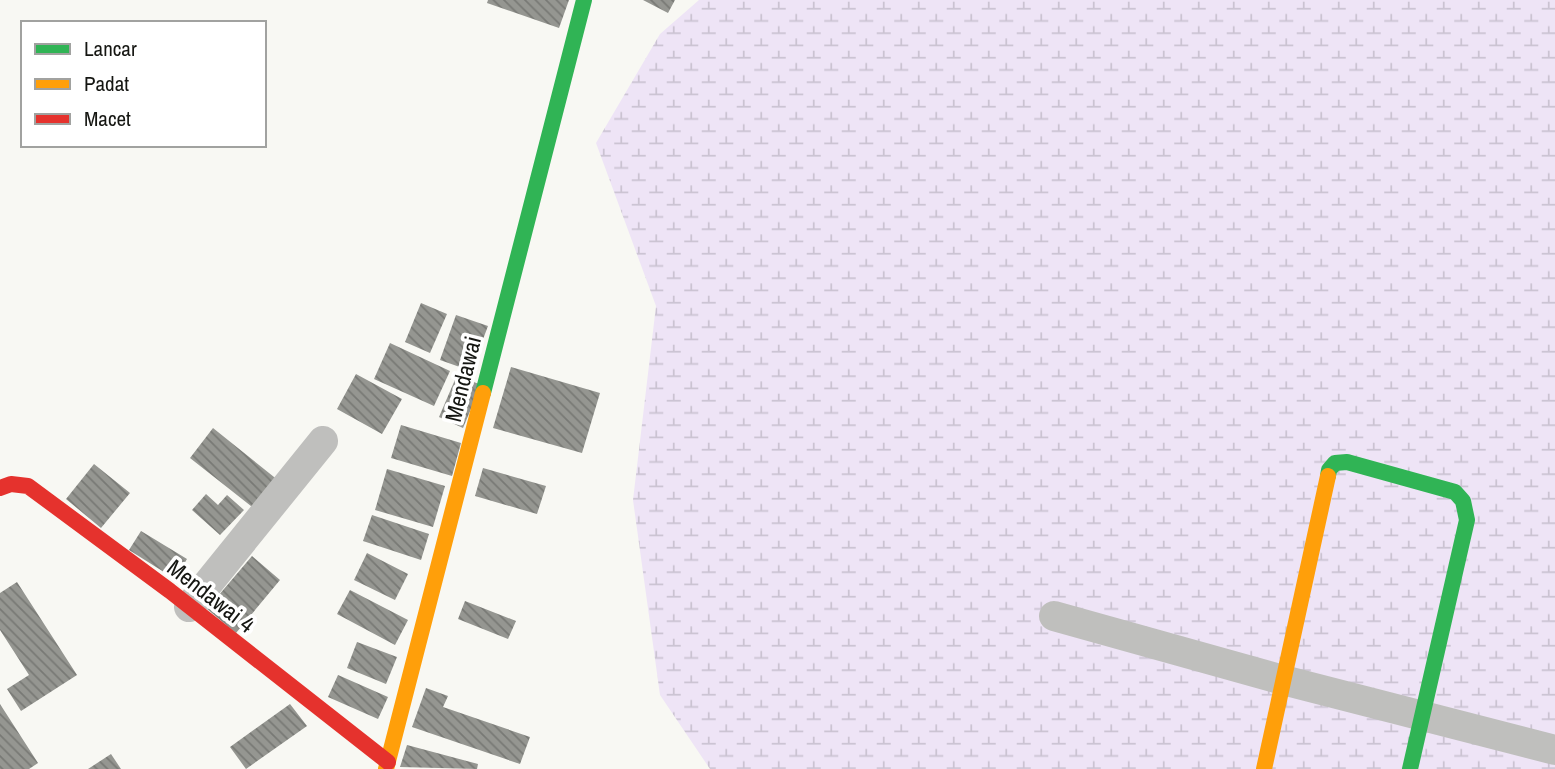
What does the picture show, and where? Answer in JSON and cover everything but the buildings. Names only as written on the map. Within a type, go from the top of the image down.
[{"type":"street","name":"Mendawai","points":[[387,765],[584,0]]},
{"type":"street","points":[[189,607],[323,441]]},
{"type":"street","points":[[1265,769],[1329,470],[1335,463],[1347,462],[1418,480],[1463,497],[1466,506],[1467,520],[1410,769]]},
{"type":"street","name":"Mendawai 4","points":[[0,488],[11,484],[28,486],[189,607],[387,765]]},
{"type":"street","points":[[1054,616],[1555,752],[1552,769]]},
{"type":"green space","points":[[699,0],[1555,0],[1555,769],[710,769],[660,695],[633,500],[656,306],[596,143],[660,34]]},
{"type":"traffic: fast","points":[[483,393],[584,0]]},
{"type":"traffic: fast","points":[[1328,476],[1335,463],[1347,462],[1455,492],[1463,501],[1467,520],[1410,769]]},
{"type":"traffic: slow","points":[[386,769],[483,393]]},
{"type":"traffic: slow","points":[[1264,769],[1328,476]]},
{"type":"traffic: jam","points":[[0,488],[11,484],[28,486],[170,591],[388,762]]}]
